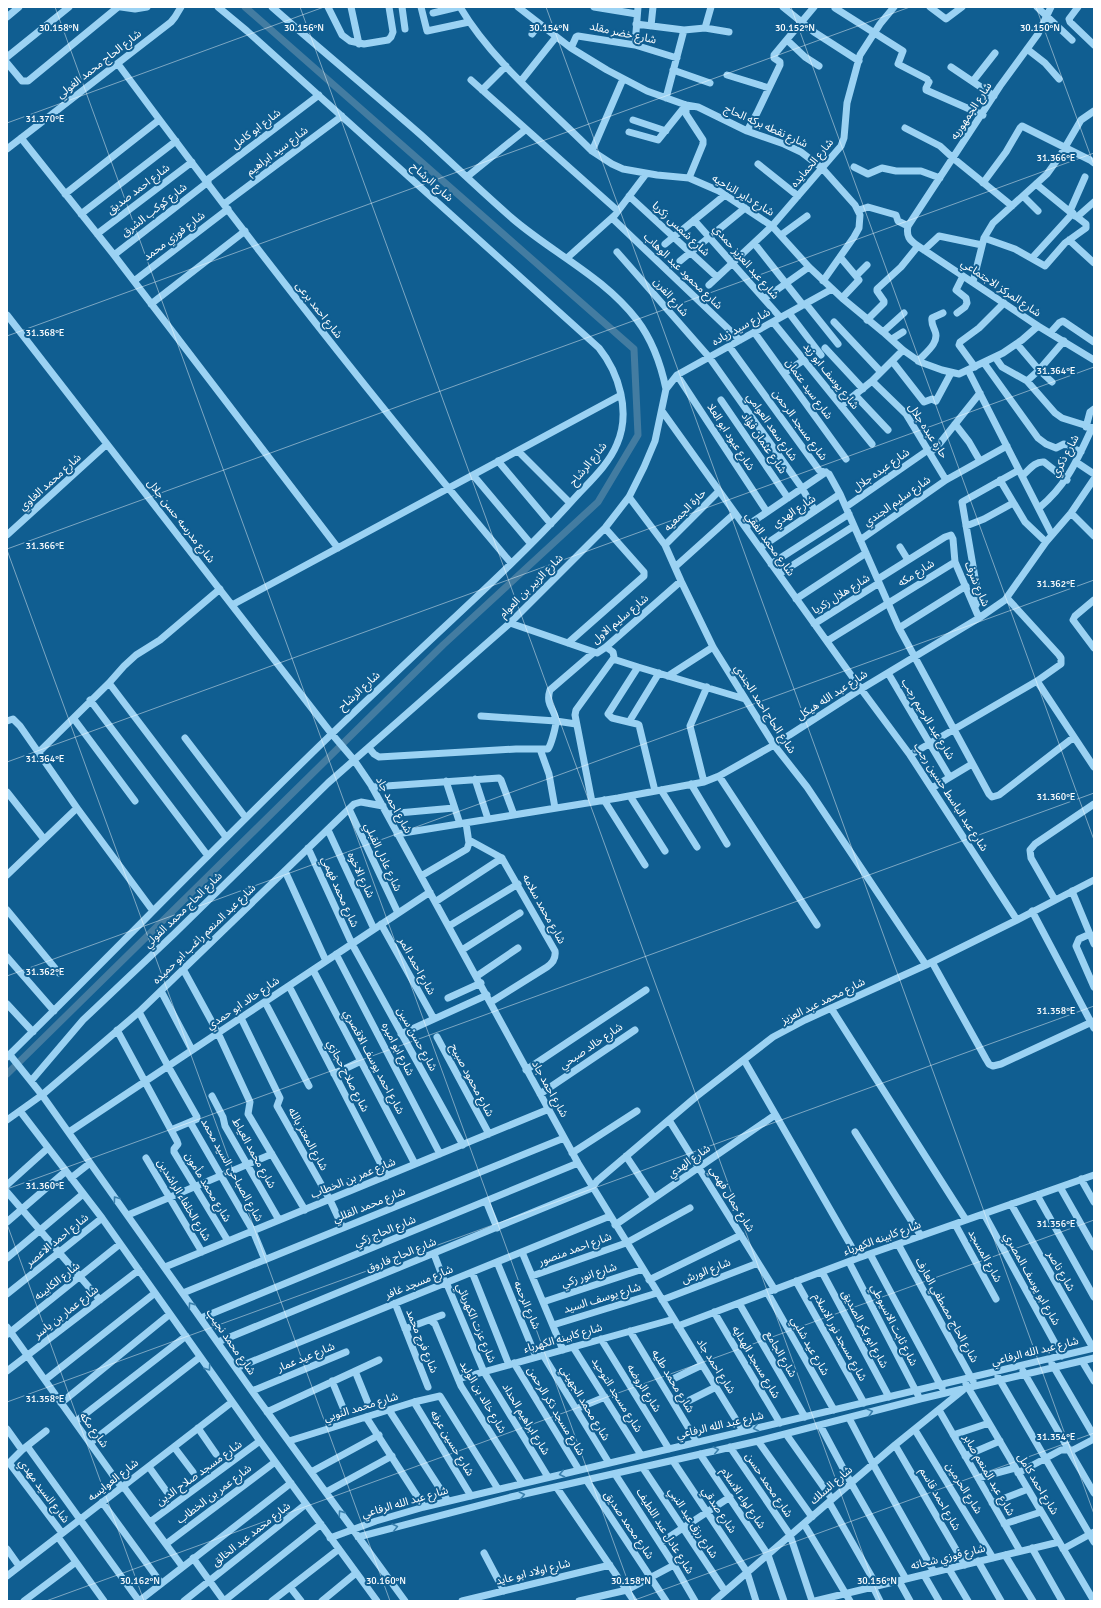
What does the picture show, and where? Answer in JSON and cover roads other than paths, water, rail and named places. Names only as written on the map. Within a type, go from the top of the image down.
[{"type":"street","points":[[7,16],[19,7]]},
{"type":"street","points":[[7,57],[69,7]]},
{"type":"street","points":[[7,63],[22,81],[28,81],[120,7],[135,9],[147,7]]},
{"type":"street","name":"شارع الحاج محمد الغولي","points":[[7,149],[171,22],[181,7]]},
{"type":"street","name":"شارع الرشاح","points":[[8,1056],[331,733],[551,524],[607,461],[617,446],[620,437],[623,416],[621,395],[614,370],[608,359],[599,348],[342,116],[218,7]]},
{"type":"street","points":[[272,7],[468,176],[528,231],[598,281],[625,307],[648,337],[656,353],[666,389]]},
{"type":"street","points":[[328,7],[342,35],[350,41],[358,44],[385,40],[391,37],[393,32],[389,7]]},
{"type":"street","points":[[351,7],[358,44]]},
{"type":"street","points":[[402,7],[405,29]]},
{"type":"street","points":[[421,7],[427,31],[469,22]]},
{"type":"street","points":[[433,13],[459,7]]},
{"type":"street","name":"شارع داير الناحيه","points":[[459,7],[484,43],[592,150],[612,164],[623,169],[646,174],[689,178],[708,185],[725,195],[772,226],[823,281],[867,320],[884,332],[903,350],[918,361],[951,373],[959,374],[984,363],[1017,344],[1038,326]]},
{"type":"street","name":"شارع نقطه بركه الحاج","points":[[518,7],[571,48],[623,78],[666,98],[686,105],[698,107],[746,131],[784,144],[801,152],[822,168],[859,210]]},
{"type":"street","points":[[594,7],[637,11],[635,45]]},
{"type":"street","points":[[651,26],[653,7]]},
{"type":"street","points":[[705,28],[711,7]]},
{"type":"street","points":[[783,7],[802,23],[841,51],[859,61]]},
{"type":"street","points":[[746,131],[758,112],[780,64],[774,58],[774,55],[814,7]]},
{"type":"street","name":"شارع الحمايده","points":[[709,285],[772,226],[839,150],[843,142],[845,113],[862,53],[894,7]]},
{"type":"street","points":[[930,7],[946,19],[962,7]]},
{"type":"street","points":[[1037,7],[1072,40]]},
{"type":"street","name":"شارع الجمهوريه","points":[[908,226],[994,96],[1027,50],[1052,7]]},
{"type":"street","points":[[1078,7],[1069,19],[1070,22],[1094,45]]},
{"type":"street","points":[[835,8],[904,52],[898,64],[928,80],[926,90],[982,115]]},
{"type":"street","points":[[532,34],[539,24]]},
{"type":"street","points":[[636,24],[684,30],[705,28],[729,32]]},
{"type":"street","points":[[666,98],[684,30]]},
{"type":"street","name":"شارع خضر مقلد","points":[[571,48],[576,37],[578,36],[635,45],[677,58]]},
{"type":"street","points":[[521,81],[556,37]]},
{"type":"street","points":[[787,40],[804,57],[818,66]]},
{"type":"street","points":[[1027,50],[1045,63],[1059,79]]},
{"type":"street","points":[[973,82],[995,53]]},
{"type":"street","name":"شارع احمد برعى","points":[[118,64],[328,340],[511,563]]},
{"type":"street","points":[[482,90],[506,66]]},
{"type":"street","points":[[951,67],[994,96]]},
{"type":"street","points":[[673,70],[710,83]]},
{"type":"street","points":[[727,75],[769,88]]},
{"type":"street","points":[[592,150],[623,78]]},
{"type":"street","points":[[471,80],[525,130],[618,211]]},
{"type":"street","name":"شارع ابو كامل","points":[[207,181],[318,95]]},
{"type":"street","points":[[629,132],[656,141],[659,140],[686,105]]},
{"type":"street","points":[[686,105],[686,114],[700,135],[703,144],[689,178]]},
{"type":"street","points":[[973,282],[983,242],[993,224],[1051,169],[1081,120],[1094,112]]},
{"type":"street","name":"شارع سيد ابراهيم","points":[[226,206],[342,116]]},
{"type":"street","points":[[65,194],[160,120]]},
{"type":"street","points":[[633,120],[666,131]]},
{"type":"street","points":[[984,183],[1022,126],[1094,163]]},
{"type":"street","points":[[904,128],[940,146],[1012,206]]},
{"type":"street","points":[[468,176],[525,130]]},
{"type":"street","points":[[21,138],[114,255],[338,548]]},
{"type":"street","points":[[81,214],[176,141]]},
{"type":"street","name":"شارع احمد صديق","points":[[97,234],[192,162]]},
{"type":"street","points":[[758,164],[798,196]]},
{"type":"street","points":[[854,167],[868,174],[882,168],[896,171],[921,171],[940,178]]},
{"type":"street","points":[[567,258],[612,218],[646,174]]},
{"type":"street","points":[[1073,214],[1084,177]]},
{"type":"street","name":"شارع كوكب الشرق","points":[[114,255],[207,181]]},
{"type":"street","points":[[867,320],[884,302],[877,292],[877,289],[921,248],[939,236],[983,242],[1015,249],[1045,266],[1069,240],[1087,227],[1086,224],[1036,184]]},
{"type":"street","points":[[665,244],[725,195]]},
{"type":"street","name":"شارع شمس زكريا","points":[[629,196],[718,277]]},
{"type":"street","points":[[1023,196],[1038,211]]},
{"type":"street","points":[[1032,258],[1073,214],[1094,202]]},
{"type":"street","name":"شارع فوزي محمد","points":[[134,281],[226,206]]},
{"type":"street","points":[[823,281],[859,228],[859,210],[868,206],[896,215],[898,221],[908,226]]},
{"type":"street","points":[[680,261],[745,208]]},
{"type":"street","points":[[781,236],[807,216]]},
{"type":"street","name":"شارع محمود عبد الوهاب","points":[[612,218],[740,340]]},
{"type":"street","name":"شارع عبد العزيز حمدي","points":[[694,220],[780,318]]},
{"type":"street","name":"شارع المركز الاجتماعي","points":[[908,226],[907,234],[909,239],[921,248],[1038,326],[1094,360]]},
{"type":"street","points":[[151,304],[245,231]]},
{"type":"street","points":[[1069,240],[1094,263]]},
{"type":"street","points":[[754,243],[838,344]]},
{"type":"street","name":"شارع الفرن","points":[[617,252],[709,357]]},
{"type":"street","points":[[840,257],[860,280],[842,298]]},
{"type":"street","points":[[856,276],[867,265]]},
{"type":"street","points":[[764,298],[809,266]]},
{"type":"street","points":[[957,313],[965,307],[967,303],[966,298],[956,290],[963,276]]},
{"type":"street","name":"شارع سيد زياده","points":[[666,389],[677,375],[832,289]]},
{"type":"street","points":[[1004,303],[979,328],[960,342],[960,345],[972,369],[980,393],[1052,535]]},
{"type":"street","points":[[789,313],[821,356]]},
{"type":"street","points":[[884,332],[904,313]]},
{"type":"street","points":[[918,361],[935,341],[936,334],[931,322],[932,318],[943,313]]},
{"type":"street","name":"شارع مدرسه حسن جلال","points":[[7,315],[331,733],[347,751]]},
{"type":"street","points":[[1050,333],[1059,322],[1063,321],[1094,342]]},
{"type":"street","name":"شارع يوسف ابو زيد","points":[[773,322],[872,444]]},
{"type":"street","points":[[834,322],[881,372]]},
{"type":"street","name":"شارع سيد عتمان","points":[[754,332],[846,459]]},
{"type":"street","points":[[892,339],[903,332]]},
{"type":"street","points":[[1027,381],[1039,370],[1064,341]]},
{"type":"street","points":[[1017,344],[1039,370],[1052,382]]},
{"type":"street","name":"شارع مسجد الرحمن","points":[[730,346],[819,470],[829,474],[848,511],[899,628],[989,794],[992,797],[996,797],[1074,737]]},
{"type":"street","points":[[825,348],[863,389]]},
{"type":"street","points":[[841,406],[872,381],[903,350]]},
{"type":"street","name":"شارع سعد العوامي","points":[[709,357],[802,488],[815,511]]},
{"type":"street","points":[[995,357],[1002,367],[1027,381],[1055,413],[1062,418],[1091,428]]},
{"type":"street","points":[[784,373],[804,360]]},
{"type":"street","points":[[892,361],[925,402],[932,399],[936,401],[951,373]]},
{"type":"street","points":[[984,363],[1038,438],[1046,444],[1056,448],[1064,444],[1081,452]]},
{"type":"street","name":"شارع عبود ابو العلا","points":[[677,375],[767,512]]},
{"type":"street","name":"حارة عبده جلال","points":[[872,381],[906,414],[946,480]]},
{"type":"street","name":"شارع الزبير بن العوام","points":[[354,760],[510,623],[605,528],[629,497],[655,442],[666,389]]},
{"type":"street","name":"شارع عبده جلال","points":[[771,564],[848,511],[929,452],[955,424],[980,393]]},
{"type":"street","points":[[232,605],[621,395]]},
{"type":"street","points":[[855,395],[888,430]]},
{"type":"street","name":"شارع عثمان فؤاد","points":[[721,400],[788,498]]},
{"type":"street","name":"شارع ذكري","points":[[1039,508],[1054,495],[1067,480],[1091,428],[1090,412],[1094,409]]},
{"type":"street","name":"شارع محمد الفقي","points":[[662,411],[861,689]]},
{"type":"street","points":[[955,424],[969,442],[980,461]]},
{"type":"street","name":"شارع محمد الغاوي","points":[[7,535],[107,444]]},
{"type":"street","name":"شارع سليم الجندي","points":[[860,540],[946,480],[1007,446]]},
{"type":"street","points":[[518,451],[570,503]]},
{"type":"street","points":[[498,461],[551,524]]},
{"type":"street","points":[[975,608],[978,595],[962,502],[1000,480],[1021,473],[1041,462],[1044,462],[1067,480]]},
{"type":"street","points":[[1076,462],[1094,474]]},
{"type":"street","points":[[745,527],[826,472]]},
{"type":"street","points":[[473,475],[531,544]]},
{"type":"street","name":"شارع عبد الله هيكل","points":[[397,834],[630,796],[704,782],[719,776],[774,746],[861,689],[979,618],[1007,598],[1046,542],[1071,513],[1094,479]]},
{"type":"street","points":[[1000,480],[1025,522],[1046,542]]},
{"type":"street","name":"حارة الجمعيه","points":[[665,545],[719,491]]},
{"type":"street","name":"شارع الهدي","points":[[760,548],[840,494]]},
{"type":"street","name":"شارع الحاج احمد الجندي","points":[[629,497],[665,545],[713,647],[774,746],[807,788],[929,963],[989,1064],[993,1066],[1001,1064],[1093,1024]]},
{"type":"street","points":[[966,526],[984,519],[1013,503]]},
{"type":"street","points":[[675,567],[735,513]]},
{"type":"street","points":[[1071,513],[1094,536]]},
{"type":"street","points":[[779,574],[854,526]]},
{"type":"street","points":[[568,643],[644,576],[644,572],[605,528]]},
{"type":"street","name":"شارع شرف","points":[[950,535],[954,539],[955,562],[979,618]]},
{"type":"street","name":"شارع هلال زكريا","points":[[814,624],[908,560],[945,536],[950,535]]},
{"type":"street","points":[[900,547],[908,560]]},
{"type":"street","points":[[796,599],[866,552]]},
{"type":"street","name":"شارع مكه","points":[[827,641],[955,562]]},
{"type":"street","name":"شارع سليم الاول","points":[[510,623],[593,653],[599,652],[681,581]]},
{"type":"street","points":[[899,628],[966,586]]},
{"type":"street","points":[[39,752],[74,719],[90,700],[136,655],[160,640],[220,589]]},
{"type":"street","points":[[910,755],[1059,667],[1062,662],[1061,658],[1007,598]]},
{"type":"street","points":[[1094,600],[1075,616],[1073,620],[1094,648]]},
{"type":"street","points":[[592,802],[575,719],[576,710],[614,657],[613,652],[606,647]]},
{"type":"street","points":[[668,676],[713,647]]},
{"type":"street","points":[[369,748],[379,757],[516,749],[540,750],[549,748],[556,721],[548,701],[550,690],[593,653]]},
{"type":"street","points":[[613,659],[745,699]]},
{"type":"street","points":[[638,667],[608,712],[612,718],[637,724],[639,726],[658,790],[697,847]]},
{"type":"street","points":[[629,722],[659,673]]},
{"type":"street","name":"شارع عبد الرحيم رجب","points":[[888,673],[931,743],[949,776]]},
{"type":"street","points":[[1037,681],[1094,767]]},
{"type":"street","points":[[109,683],[226,837]]},
{"type":"street","points":[[704,782],[690,726],[707,688]]},
{"type":"street","name":"شارع عبد الباسط حسين رجب","points":[[861,689],[910,755],[1018,920]]},
{"type":"street","points":[[90,700],[208,856]]},
{"type":"street","points":[[481,716],[556,721],[576,724]]},
{"type":"street","points":[[74,719],[135,801]]},
{"type":"street","points":[[7,721],[13,720],[17,722],[77,808],[153,911]]},
{"type":"street","points":[[185,738],[246,818]]},
{"type":"street","points":[[540,750],[549,774],[555,808]]},
{"type":"street","name":"شارع احمد جاد","points":[[347,751],[372,787],[383,806],[397,834],[489,998],[526,1070],[592,1188],[743,1431]]},
{"type":"street","name":"شارع الحاج محمد الفولي","points":[[29,1079],[83,1020],[158,950],[328,783],[354,760]]},
{"type":"street","points":[[932,788],[949,776],[972,764]]},
{"type":"street","points":[[719,776],[817,926]]},
{"type":"street","points":[[372,787],[475,779],[500,779],[514,815]]},
{"type":"street","points":[[475,779],[488,819]]},
{"type":"street","points":[[421,876],[465,850],[469,845],[469,840],[463,823],[454,808],[446,781]]},
{"type":"street","points":[[691,784],[727,844]]},
{"type":"street","points":[[7,792],[44,839]]},
{"type":"street","points":[[630,796],[665,851]]},
{"type":"street","points":[[604,800],[644,865]]},
{"type":"street","name":"شارع عبد المنعم راغب ابو حميده","points":[[7,1120],[42,1095],[139,1012],[357,802],[383,806]]},
{"type":"street","points":[[1055,900],[1031,858],[1030,850],[1035,844],[1094,804]]},
{"type":"street","points":[[7,875],[77,808]]},
{"type":"street","points":[[387,814],[454,808]]},
{"type":"street","name":"شارع عادل القبلي","points":[[349,809],[398,913]]},
{"type":"street","name":"شارع الاخوه","points":[[328,830],[374,929]]},
{"type":"street","name":"شارع محمد سلامه","points":[[469,840],[502,858],[518,884],[556,955],[554,960],[547,967],[489,998]]},
{"type":"street","name":"شارع محمد فهمي","points":[[308,848],[352,944]]},
{"type":"street","points":[[435,902],[502,858]]},
{"type":"street","points":[[285,870],[326,961]]},
{"type":"street","name":"شارع محمد عبد العزيز","points":[[592,1188],[597,1181],[708,1087],[773,1037],[805,1020],[1018,920],[1032,911],[1094,880]]},
{"type":"street","points":[[449,926],[518,884]]},
{"type":"street","points":[[1072,891],[1094,944]]},
{"type":"street","name":"شارع خالد ابو حمدي","points":[[69,1132],[430,892]]},
{"type":"street","points":[[7,910],[59,973]]},
{"type":"street","points":[[1032,911],[1093,1024]]},
{"type":"street","points":[[462,950],[520,913]]},
{"type":"street","name":"شارع احمد المر","points":[[382,924],[434,1019]]},
{"type":"street","points":[[1090,934],[1079,939],[1076,946],[1094,987]]},
{"type":"street","name":"شارع حسن سين","points":[[352,944],[463,1145]]},
{"type":"street","points":[[477,976],[518,948]]},
{"type":"street","name":"شارع ابو اميره","points":[[336,954],[440,1154]]},
{"type":"street","points":[[7,957],[54,1011]]},
{"type":"street","points":[[183,969],[218,1033],[250,1102],[248,1114],[305,1210]]},
{"type":"street","name":"شارع احمد يوسف الاقصري","points":[[313,970],[416,1164]]},
{"type":"street","points":[[448,998],[480,983]]},
{"type":"street","name":"شارع صلاح حجازي","points":[[289,986],[387,1176]]},
{"type":"street","points":[[526,1070],[646,990]]},
{"type":"street","points":[[161,991],[192,1050]]},
{"type":"street","points":[[402,1034],[434,1019],[489,998]]},
{"type":"street","points":[[265,1002],[309,1086]]},
{"type":"street","points":[[7,1004],[33,1032]]},
{"type":"street","points":[[831,1008],[966,1220]]},
{"type":"street","name":"شارع الصباحي السيد محمد","points":[[139,1012],[197,1117],[197,1119],[190,1122],[253,1231],[265,1260]]},
{"type":"street","name":"شارع المعتز بالله","points":[[241,1018],[280,1098],[277,1106],[330,1200],[343,1228]]},
{"type":"street","name":"شارع محمد مأمون","points":[[117,1030],[172,1130],[178,1143],[174,1151],[228,1241]]},
{"type":"street","name":"شارع خالد صبحي","points":[[540,1094],[634,1030]]},
{"type":"street","name":"شارع محمود صبيح","points":[[437,1037],[489,1134]]},
{"type":"street","name":"شارع محمد نجيب","points":[[8,1056],[16,1062],[69,1132],[267,1412],[405,1601]]},
{"type":"street","points":[[744,1060],[858,1258]]},
{"type":"street","points":[[334,1074],[361,1061]]},
{"type":"street","name":"شارع محمد العياط","points":[[212,1096],[223,1117],[225,1126],[280,1220]]},
{"type":"street","points":[[20,1110],[102,1218],[275,1462],[377,1601]]},
{"type":"street","name":"شارع عمر بن الخطاب","points":[[165,1267],[549,1110]]},
{"type":"street","points":[[572,1153],[637,1111]]},
{"type":"street","name":"شارع الهدي","points":[[615,1225],[775,1115]]},
{"type":"street","name":"شارع جمال فهمي","points":[[670,1120],[775,1290]]},
{"type":"street","points":[[172,1130],[190,1122]]},
{"type":"street","points":[[855,1132],[921,1236]]},
{"type":"street","name":"شارع محمد القللي","points":[[183,1293],[564,1138]]},
{"type":"street","points":[[7,1185],[48,1148]]},
{"type":"street","points":[[128,1215],[272,1154]]},
{"type":"street","points":[[626,1156],[654,1198]]},
{"type":"street","name":"شارع الخلفاء الراشدين","points":[[146,1158],[202,1252]]},
{"type":"street","points":[[71,1178],[90,1163]]},
{"type":"street","name":"شارع الحاج زكي","points":[[201,1318],[578,1163]]},
{"type":"street","points":[[7,1222],[66,1171]]},
{"type":"street","name":"شارع كابينه الكهرباء","points":[[678,1326],[858,1258],[1094,1175]]},
{"type":"street","points":[[1081,1179],[1094,1202]]},
{"type":"street","points":[[1060,1187],[1094,1247]]},
{"type":"street","name":"شارع الحاج فاروق","points":[[218,1342],[592,1188]]},
{"type":"street","points":[[7,1192],[100,1300]]},
{"type":"street","points":[[7,1258],[83,1194]]},
{"type":"street","points":[[1037,1195],[1094,1296]]},
{"type":"street","points":[[486,1201],[497,1228]]},
{"type":"street","name":"شارع ناصر","points":[[1011,1204],[1093,1348]]},
{"type":"street","name":"شارع احمد منصور","points":[[532,1276],[626,1243],[690,1208]]},
{"type":"street","name":"شارع ابو يوسف المصري","points":[[984,1214],[1062,1356]]},
{"type":"street","name":"شارع مسجد غافر","points":[[236,1368],[610,1216]]},
{"type":"street","name":"شارع احمد الاعصر","points":[[7,1294],[102,1218]]},
{"type":"street","name":"شارع المسجد","points":[[955,1224],[996,1299]]},
{"type":"street","points":[[649,1280],[741,1234]]},
{"type":"street","name":"شارع الكابينه","points":[[8,1331],[120,1244]]},
{"type":"street","name":"شارع الحاج مصطفي العارف","points":[[898,1244],[976,1386]]},
{"type":"street","points":[[522,1252],[563,1350]]},
{"type":"street","name":"شارع عزت الكهربائي","points":[[434,1254],[484,1372]]},
{"type":"street","points":[[870,1254],[944,1393]]},
{"type":"street","name":"شارع الرحمه","points":[[497,1262],[540,1356]]},
{"type":"street","name":"شارع ثابت الاسيوطي","points":[[849,1262],[920,1399]]},
{"type":"street","name":"شارع الورش","points":[[662,1300],[758,1263]]},
{"type":"street","name":"شارع انور زكي","points":[[543,1302],[643,1269]]},
{"type":"street","name":"شارع عمار بن ياسر","points":[[7,1371],[138,1270]]},
{"type":"street","name":"شارع مسجد ذكر الرحمن","points":[[472,1272],[512,1364],[579,1470]]},
{"type":"street","name":"شارع ابو بكر الصديق","points":[[822,1272],[889,1397]]},
{"type":"street","name":"شارع مسجد نور الاسلام","points":[[796,1281],[864,1403]]},
{"type":"street","name":"شارع عيد شلبي","points":[[767,1292],[834,1410]]},
{"type":"street","points":[[45,1380],[155,1293]]},
{"type":"street","name":"شارع يوسف السيد","points":[[553,1325],[657,1293]]},
{"type":"street","name":"شارع فرج محمد","points":[[395,1303],[428,1387]]},
{"type":"street","name":"شارع الجامع","points":[[739,1303],[805,1417]]},
{"type":"street","name":"شارع مسجد الهدايه","points":[[714,1312],[780,1423]]},
{"type":"street","points":[[61,1402],[170,1314]]},
{"type":"street","points":[[405,1329],[442,1315]]},
{"type":"street","name":"شارع كابينه الكهرباء","points":[[458,1379],[674,1319]]},
{"type":"street","name":"شارع خالد بن الوليد","points":[[430,1320],[435,1324],[458,1379],[522,1483]]},
{"type":"street","name":"شارع مكه","points":[[8,1331],[28,1356],[122,1487],[182,1566]]},
{"type":"street","name":"شارع محمد طليه","points":[[630,1331],[697,1442]]},
{"type":"street","points":[[74,1422],[186,1336]]},
{"type":"street","name":"شارع الروضه","points":[[601,1339],[669,1449]]},
{"type":"street","name":"شارع مسجد التوحيد","points":[[573,1347],[606,1397],[641,1455]]},
{"type":"street","name":"شارع عبد الله الرفاعي","points":[[330,1538],[352,1529],[448,1501],[972,1378],[1093,1348]]},
{"type":"street","name":"شارع عيد عمار","points":[[252,1391],[346,1352]]},
{"type":"street","name":"شارع محمد الجهيني","points":[[540,1356],[576,1409],[608,1463]]},
{"type":"street","points":[[90,1443],[200,1357]]},
{"type":"street","name":"شارع عبد الله الرفاعي","points":[[358,1537],[510,1498],[758,1441],[944,1393],[1094,1358]]},
{"type":"street","points":[[978,1478],[1017,1470],[1061,1450],[1073,1450],[1094,1438],[1049,1359]]},
{"type":"street","points":[[267,1412],[378,1360]]},
{"type":"street","points":[[1082,1360],[1094,1381]]},
{"type":"street","points":[[675,1378],[702,1365]]},
{"type":"street","points":[[1020,1366],[1094,1493]]},
{"type":"street","points":[[355,1371],[368,1403]]},
{"type":"street","name":"شارع ابراهيم الحداد","points":[[484,1372],[548,1477]]},
{"type":"street","points":[[995,1372],[1045,1458],[1092,1533],[1094,1542]]},
{"type":"street","name":"شارع احمد كامل","points":[[963,1379],[966,1388],[1000,1441],[1094,1601]]},
{"type":"street","points":[[332,1381],[344,1410]]},
{"type":"street","points":[[690,1400],[716,1387]]},
{"type":"street","name":"شارع السلك","points":[[714,1601],[895,1445],[966,1388]]},
{"type":"street","name":"شارع محمد النوبي","points":[[289,1441],[414,1402],[440,1396],[498,1489]]},
{"type":"street","points":[[576,1409],[606,1397]]},
{"type":"street","name":"شارع العوايسه","points":[[7,1576],[232,1402]]},
{"type":"street","name":"شارع حسين عرفه","points":[[414,1402],[471,1496]]},
{"type":"street","points":[[389,1410],[448,1501]]},
{"type":"street","name":"شارع عبد المنعم صابر","points":[[939,1410],[1020,1551]]},
{"type":"street","points":[[366,1417],[424,1507]]},
{"type":"street","points":[[849,1418],[873,1464],[934,1572]]},
{"type":"street","points":[[953,1435],[989,1423]]},
{"type":"street","points":[[820,1425],[902,1580],[910,1601]]},
{"type":"street","points":[[198,1428],[216,1454]]},
{"type":"street","points":[[7,1430],[25,1448],[80,1519],[139,1601],[182,1566],[291,1483]]},
{"type":"street","name":"شارع الحرمين","points":[[915,1430],[994,1558]]},
{"type":"street","points":[[8,1463],[46,1431]]},
{"type":"street","points":[[786,1434],[830,1501],[875,1587],[880,1601]]},
{"type":"street","points":[[311,1472],[378,1435]]},
{"type":"street","name":"شارع مسجد صلاح الدين","points":[[150,1522],[260,1441]]},
{"type":"street","points":[[758,1441],[812,1517]]},
{"type":"street","points":[[965,1456],[1000,1441]]},
{"type":"street","name":"شارع احمد قاسم","points":[[895,1445],[965,1565]]},
{"type":"street","points":[[174,1447],[193,1472]]},
{"type":"street","name":"شارع محمد حسن","points":[[730,1447],[790,1535],[814,1601]]},
{"type":"street","name":"شارع لواء الاسلام","points":[[700,1454],[768,1555],[784,1601]]},
{"type":"street","points":[[326,1492],[392,1456]]},
{"type":"street","name":"شارع صدقي","points":[[673,1461],[747,1572],[756,1601]]},
{"type":"street","name":"شارع عمر بن الخطاب","points":[[166,1544],[275,1462]]},
{"type":"street","name":"شارع السيد مهدي","points":[[8,1463],[60,1535]]},
{"type":"street","points":[[148,1467],[167,1492]]},
{"type":"street","name":"شارع رزق عبد النبي","points":[[643,1468],[725,1591]]},
{"type":"street","name":"شارع عادل عبد اللطيف","points":[[615,1474],[674,1565],[695,1601]]},
{"type":"street","name":"شارع محمد صديق","points":[[587,1481],[666,1601]]},
{"type":"street","points":[[557,1488],[634,1601]]},
{"type":"street","points":[[992,1503],[1028,1489]]},
{"type":"street","points":[[660,1543],[730,1497]]},
{"type":"street","points":[[102,1502],[161,1583]]},
{"type":"street","name":"شارع محمد عبد الخالق","points":[[184,1601],[306,1504]]},
{"type":"street","points":[[1004,1524],[1041,1512]]},
{"type":"street","points":[[193,1558],[224,1601],[321,1524]]},
{"type":"street","points":[[804,1524],[850,1601]]},
{"type":"street","points":[[1063,1549],[1092,1533]]},
{"type":"street","points":[[60,1535],[76,1562],[104,1601]]},
{"type":"street","name":"شارع فوزي شحاته","points":[[814,1601],[1059,1542]]},
{"type":"street","points":[[1032,1548],[1062,1601]]},
{"type":"street","points":[[7,1549],[20,1566]]},
{"type":"street","points":[[272,1601],[339,1549]]},
{"type":"street","points":[[484,1553],[504,1591]]},
{"type":"street","points":[[1005,1555],[1033,1601]]},
{"type":"street","points":[[978,1561],[1001,1601]]},
{"type":"street","points":[[24,1601],[76,1562]]},
{"type":"street","name":"شارع اولاد ابو عايد","points":[[462,1601],[610,1565]]},
{"type":"street","points":[[579,1601],[627,1590],[674,1565]]},
{"type":"street","points":[[949,1568],[967,1601]]},
{"type":"street","points":[[322,1601],[356,1573]]},
{"type":"street","points":[[924,1575],[939,1601]]},
{"type":"street","points":[[290,1587],[301,1601]]},
{"type":"waterway","points":[[7,1074],[443,645],[598,502],[638,435],[634,349],[245,7]]}]
